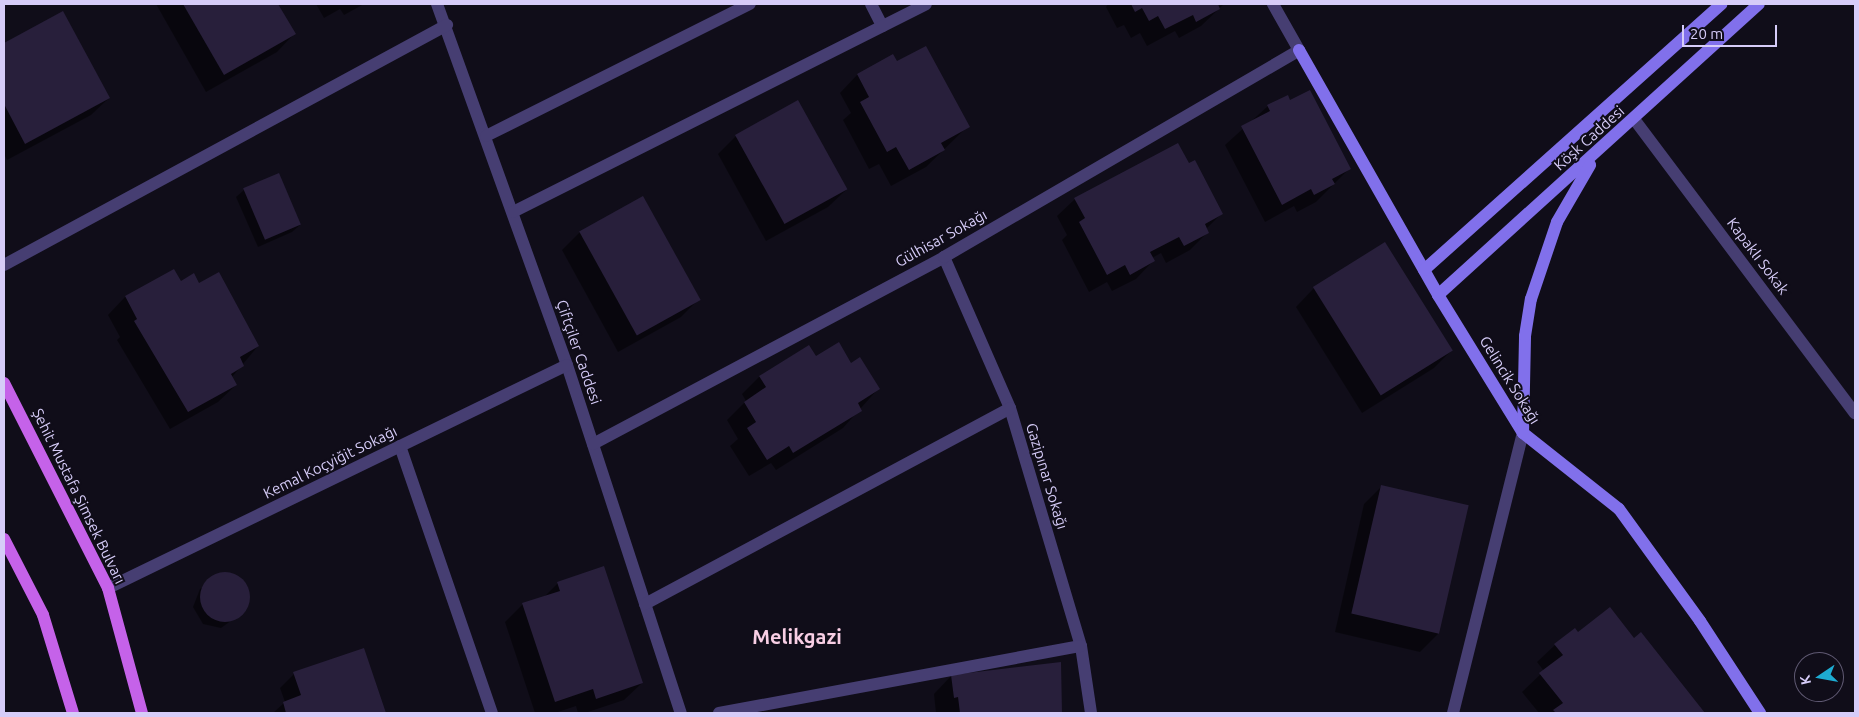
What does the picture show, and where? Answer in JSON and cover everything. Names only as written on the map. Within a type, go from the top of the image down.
[{"type":"main road","name":"Şehit Mustafa Şimsek Bulvarı","points":[[4,383],[108,588],[142,713]]},
{"type":"main road","points":[[4,539],[43,615],[73,713]]},
{"type":"street","name":"Çiftçiler Caddesi","points":[[437,4],[447,25],[567,365],[681,713]]},
{"type":"street","points":[[486,136],[750,4]]},
{"type":"street","points":[[871,4],[882,26]]},
{"type":"street","points":[[513,212],[926,4]]},
{"type":"street","points":[[1273,4],[1299,50]]},
{"type":"street","name":"Köşk Caddesi","points":[[1424,270],[1721,4]]},
{"type":"street","name":"Köşk Caddesi","points":[[1438,294],[1634,119],[1759,4]]},
{"type":"street","points":[[4,266],[447,25]]},
{"type":"street","name":"Gülhisar Sokağı","points":[[593,444],[944,257],[1299,50]]},
{"type":"street","name":"Gelincik Sokağı","points":[[1299,50],[1438,294],[1523,433],[1619,509],[1700,621],[1760,713]]},
{"type":"street","name":"Kapaklı Sokak","points":[[1634,119],[1855,413]]},
{"type":"street","points":[[1453,713],[1523,433],[1525,336],[1533,289],[1556,222],[1601,148]]},
{"type":"street","name":"Gazipınar Sokağı","points":[[944,257],[1010,408],[1081,646],[1091,713]]},
{"type":"street","name":"Kemal Koçyiğit Sokağı","points":[[108,588],[567,365]]},
{"type":"street","points":[[645,604],[1010,408]]},
{"type":"street","points":[[400,446],[492,713]]},
{"type":"street","points":[[719,713],[1081,646]]},
{"type":"building","points":[[183,4],[278,4],[296,34],[224,75]]},
{"type":"building","points":[[1131,4],[1218,4],[1220,9],[1196,22],[1193,15],[1165,29],[1158,16],[1149,21],[1142,8],[1135,12]]},
{"type":"building","points":[[63,11],[110,98],[25,144],[4,104],[4,43]]},
{"type":"building","points":[[926,46],[970,127],[941,143],[945,150],[909,170],[896,147],[887,152],[860,102],[869,97],[857,74],[893,54],[897,61]]},
{"type":"building","points":[[1310,90],[1351,169],[1332,179],[1335,184],[1314,195],[1311,189],[1282,205],[1241,126],[1270,111],[1267,105],[1288,95],[1290,100]]},
{"type":"building","points":[[798,100],[847,189],[784,224],[735,135]]},
{"type":"building","points":[[1178,143],[1189,163],[1195,160],[1223,214],[1205,224],[1209,233],[1184,246],[1179,237],[1150,252],[1155,261],[1130,275],[1125,265],[1107,275],[1079,222],[1085,218],[1074,198]]},
{"type":"building","points":[[279,173],[301,225],[265,240],[243,188]]},
{"type":"building","points":[[643,196],[701,300],[637,335],[579,231]]},
{"type":"building","points":[[1385,242],[1453,351],[1381,396],[1313,287]]},
{"type":"building","points":[[174,269],[181,281],[194,273],[199,283],[219,272],[259,346],[240,357],[244,366],[231,374],[237,385],[188,412],[134,321],[137,319],[125,296]]},
{"type":"building","points":[[839,342],[851,363],[860,357],[880,389],[858,403],[862,411],[793,453],[789,446],[767,460],[747,428],[756,422],[744,402],[766,387],[759,376],[809,345],[816,356]]},
{"type":"building","points":[[1381,485],[1469,505],[1439,634],[1351,614]]},
{"type":"building","points":[[604,566],[643,683],[596,699],[593,689],[555,702],[522,603],[560,591],[557,582]]},
{"type":"building","points":[[225,572],[234,574],[245,583],[250,597],[248,606],[239,617],[225,622],[216,620],[205,611],[200,597],[202,588],[211,577]]},
{"type":"building","points":[[1610,607],[1634,638],[1641,632],[1705,713],[1556,713],[1553,710],[1563,703],[1539,673],[1563,655],[1554,644],[1575,628],[1578,632]]},
{"type":"building","points":[[364,648],[386,713],[286,713],[283,702],[301,695],[293,672]]},
{"type":"building","points":[[1061,662],[1062,713],[960,713],[958,697],[954,698],[951,675]]},
{"type":"district","name":"Melikgazi","points":[[797,636]]}]
